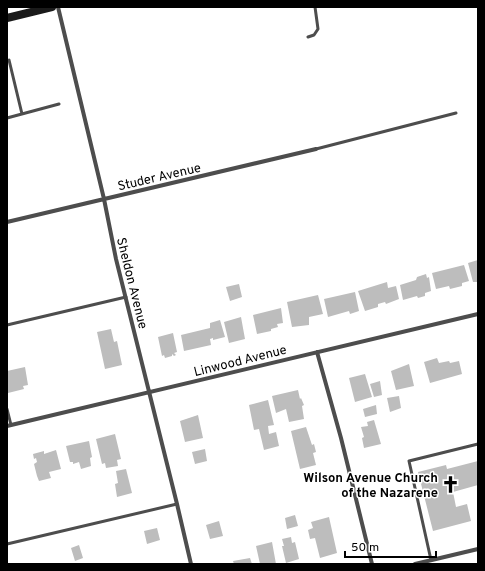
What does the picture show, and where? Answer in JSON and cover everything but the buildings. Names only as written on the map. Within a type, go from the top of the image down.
[{"type":"main road","points":[[7,18],[52,7]]},
{"type":"street","name":"Sheldon Avenue","points":[[58,7],[104,199],[116,259],[191,564]]},
{"type":"street","name":"Studer Avenue","points":[[7,222],[316,149]]},
{"type":"street","name":"Linwood Avenue","points":[[9,426],[478,314]]},
{"type":"street","points":[[317,352],[341,438],[372,564]]},
{"type":"street","points":[[415,564],[478,549]]},
{"type":"lane","points":[[308,37],[314,35],[318,29],[315,7]]},
{"type":"lane","points":[[7,61],[9,60],[22,114]]},
{"type":"lane","points":[[7,118],[59,104]]},
{"type":"lane","points":[[316,149],[456,113]]},
{"type":"lane","points":[[7,325],[126,297]]},
{"type":"lane","points":[[7,409],[9,426]]},
{"type":"lane","points":[[432,560],[409,462],[478,444]]},
{"type":"lane","points":[[7,544],[177,504]]},
{"type":"place","name":"Wilson Avenue Church of the Nazarene","points":[[451,484]]}]
